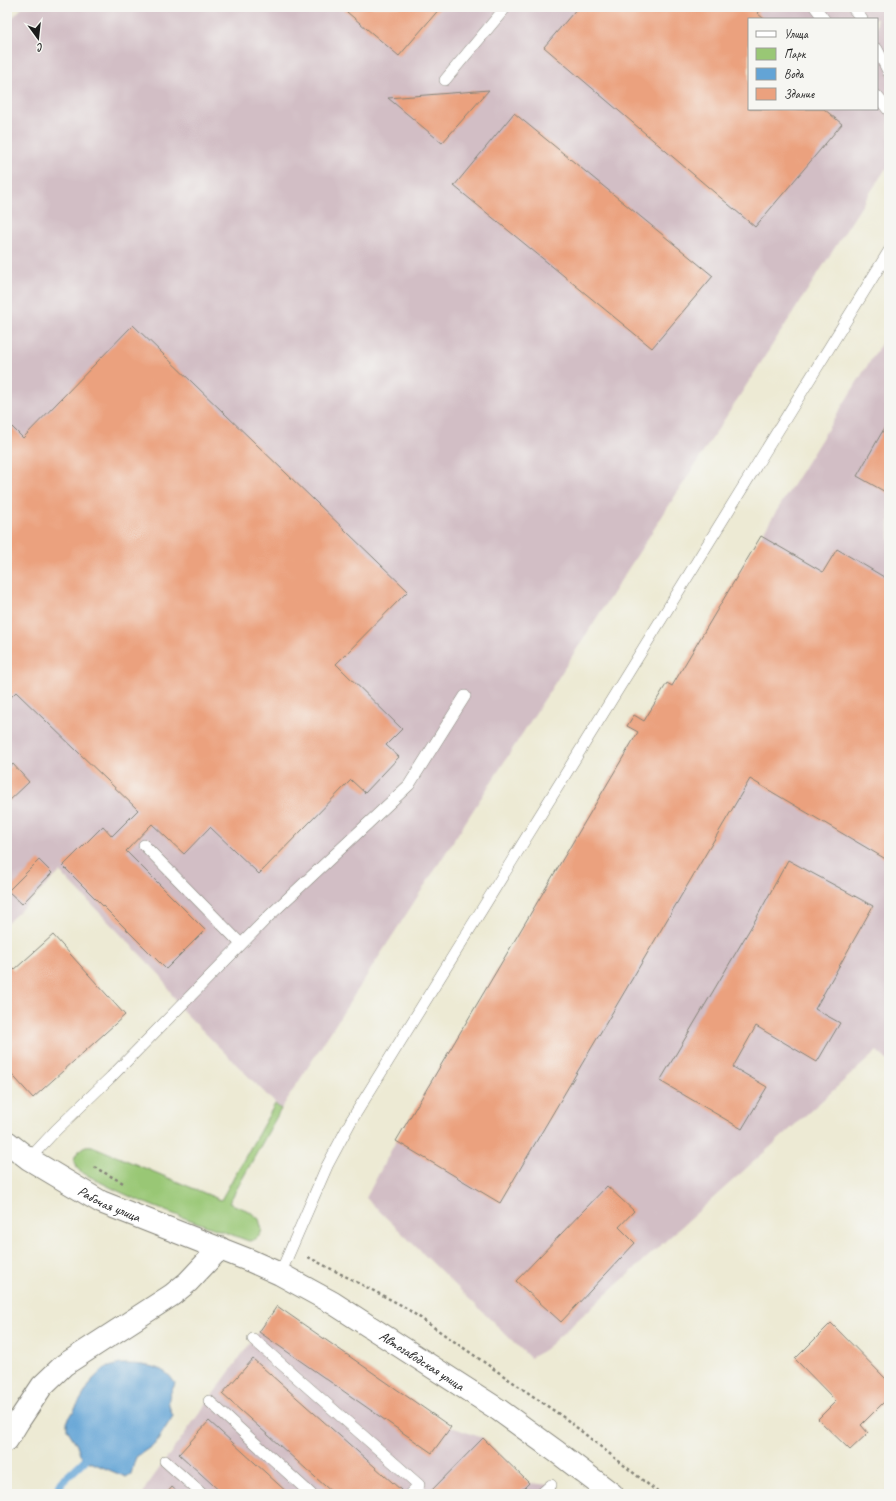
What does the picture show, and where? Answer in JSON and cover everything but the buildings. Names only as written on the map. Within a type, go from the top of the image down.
[{"type":"street","name":"Рабочая улица","points":[[7,1142],[29,1159],[101,1202],[220,1248]]},
{"type":"street","name":"Автозаводская улица","points":[[220,1248],[280,1274],[333,1303],[499,1410],[612,1494]]},
{"type":"street","points":[[7,1440],[42,1386],[64,1365],[172,1295],[188,1282],[220,1248]]},
{"type":"lane","points":[[445,80],[506,7]]},
{"type":"lane","points":[[815,7],[823,18]]},
{"type":"lane","points":[[878,51],[889,73]]},
{"type":"lane","points":[[878,97],[889,111]]},
{"type":"lane","points":[[280,1274],[327,1166],[351,1121],[889,251]]},
{"type":"lane","points":[[29,1159],[269,916],[409,785],[465,696]]},
{"type":"lane","points":[[144,845],[241,944]]},
{"type":"lane","points":[[253,1339],[419,1485],[410,1494]]},
{"type":"lane","points":[[209,1401],[311,1494]]},
{"type":"lane","points":[[165,1461],[202,1494]]},
{"type":"lane","points":[[542,1494],[551,1484]]},
{"type":"path","points":[[291,1249],[404,1306],[566,1419],[660,1494]]},
{"type":"shaded area","points":[[23,7],[889,7],[889,171],[886,168],[281,1109],[179,1007],[161,976],[60,872],[7,923],[7,23]]},
{"type":"shaded area","points":[[889,331],[889,1062],[877,1051],[543,1351],[530,1358],[366,1198],[396,1141],[638,732],[627,726],[634,715],[644,721],[667,683],[673,686],[761,536]]},
{"type":"shaded area","points":[[277,1306],[451,1427],[483,1438],[529,1483],[551,1485],[562,1494],[143,1494],[146,1487]]},
{"type":"green space","points":[[275,1104],[281,1109],[229,1203],[249,1211],[259,1219],[262,1230],[256,1239],[251,1241],[133,1198],[83,1173],[75,1165],[75,1156],[81,1149],[85,1146],[92,1146],[221,1200]]},
{"type":"water","points":[[120,1364],[151,1366],[165,1372],[171,1377],[175,1384],[169,1400],[169,1407],[173,1416],[155,1444],[136,1457],[131,1474],[126,1477],[85,1460],[80,1455],[77,1445],[67,1429],[67,1422],[93,1379],[105,1368]]},
{"type":"waterway","points":[[55,1494],[62,1482],[85,1460]]}]
